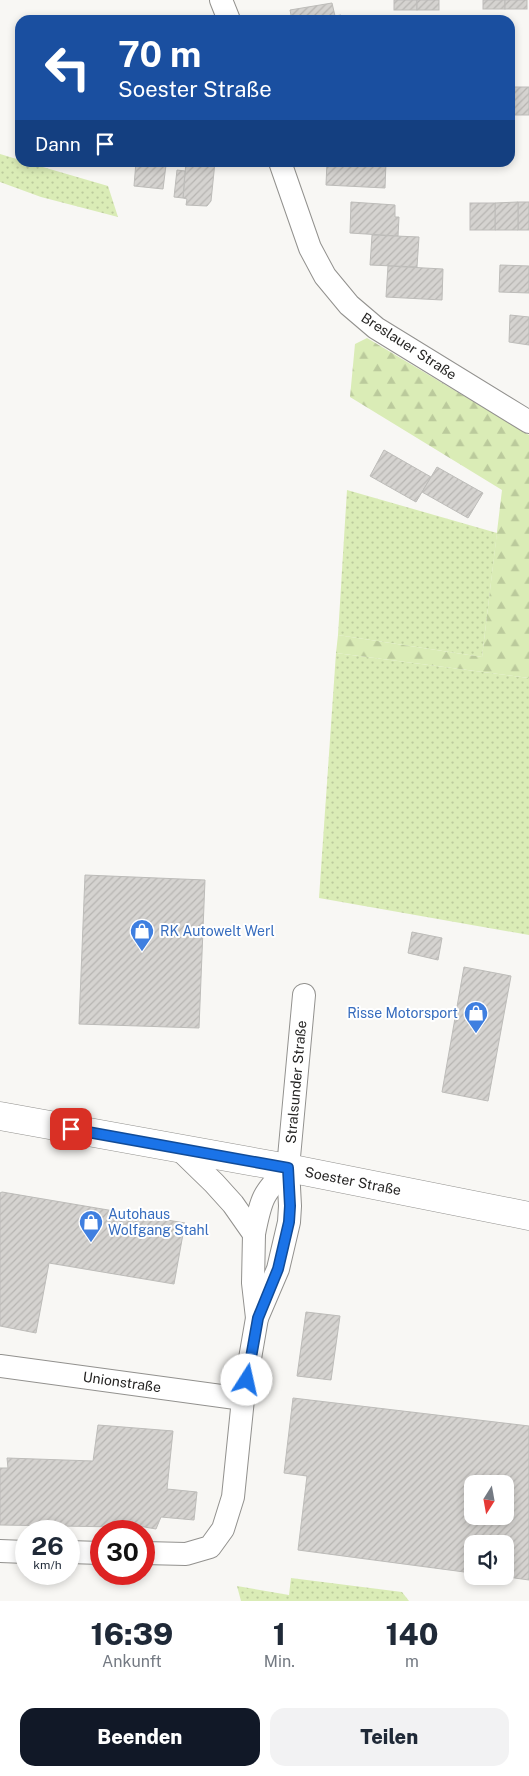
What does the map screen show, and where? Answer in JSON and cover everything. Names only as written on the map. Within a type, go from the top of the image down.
[{"type":"main road","name":"Soester Straße","points":[[0,1116],[288,1168],[529,1216]]},
{"type":"street","points":[[222,0],[227,15]]},
{"type":"street","name":"Breslauer Straße","points":[[282,167],[310,248],[326,276],[349,305],[376,328],[529,422]]},
{"type":"street","name":"Stralsunder Straße","points":[[288,1168],[304,995]]},
{"type":"street","points":[[178,1148],[226,1197],[254,1234]]},
{"type":"street","points":[[258,1318],[253,1283],[254,1234],[260,1203],[267,1190],[288,1168]]},
{"type":"street","points":[[155,1553],[186,1554],[210,1547],[223,1529],[233,1496],[243,1399],[258,1318],[278,1269],[287,1230],[290,1206],[288,1168]]},
{"type":"street","name":"Unionstraße","points":[[0,1366],[243,1399]]},
{"type":"street","points":[[0,1551],[15,1552]]},
{"type":"green space","points":[[0,154],[15,158],[15,167],[43,167],[108,186],[118,217],[41,197],[0,182]]},
{"type":"green space","points":[[367,338],[529,435],[529,678],[336,653],[338,635],[482,657],[502,490],[350,397],[355,344]]},
{"type":"green space","points":[[347,490],[497,533],[482,657],[338,635]]},
{"type":"green space","points":[[336,653],[529,678],[529,935],[319,898]]},
{"type":"green space","points":[[291,1578],[402,1592],[409,1601],[241,1601],[237,1586],[289,1595]]},
{"type":"building","points":[[394,0],[417,0],[417,10],[394,10]]},
{"type":"building","points":[[417,0],[439,0],[439,10],[417,10]]},
{"type":"building","points":[[483,0],[505,0],[505,9],[483,9]]},
{"type":"building","points":[[505,0],[527,0],[527,9],[505,9]]},
{"type":"building","points":[[332,3],[335,15],[291,15],[290,10]]},
{"type":"building","points":[[515,87],[529,87],[529,115],[515,115]]},
{"type":"building","points":[[136,167],[166,167],[163,189],[134,186]]},
{"type":"building","points":[[186,167],[214,167],[211,201],[207,206],[186,205],[187,199],[183,198]]},
{"type":"building","points":[[327,167],[386,167],[385,188],[326,185]]},
{"type":"building","points":[[177,170],[185,171],[183,198],[174,197]]},
{"type":"building","points":[[351,202],[395,205],[395,217],[399,217],[398,236],[350,233]]},
{"type":"building","points":[[518,202],[529,202],[529,230],[518,230]]},
{"type":"building","points":[[518,202],[518,230],[495,230],[495,203]]},
{"type":"building","points":[[470,203],[495,203],[495,230],[470,230]]},
{"type":"building","points":[[372,235],[419,237],[417,267],[370,265]]},
{"type":"building","points":[[500,265],[529,266],[529,293],[499,292]]},
{"type":"building","points":[[388,266],[443,269],[442,300],[386,297]]},
{"type":"building","points":[[510,315],[529,317],[529,345],[509,342]]},
{"type":"building","points":[[384,450],[431,477],[416,502],[370,476]]},
{"type":"building","points":[[437,467],[483,493],[468,518],[422,492]]},
{"type":"building","name":"RK Autowelt Werl","points":[[85,875],[205,880],[199,1028],[79,1024]]},
{"type":"building","points":[[412,932],[442,938],[438,960],[408,953]]},
{"type":"building","name":"Risse Motorsport","points":[[464,967],[511,976],[488,1101],[442,1092]]},
{"type":"building","name":"Autohaus Wolfgang Stahl","points":[[0,1193],[185,1223],[174,1284],[49,1263],[36,1333],[0,1326]]},
{"type":"building","points":[[306,1312],[340,1316],[331,1380],[297,1376]]},
{"type":"building","points":[[293,1398],[529,1426],[529,1580],[514,1578],[514,1535],[464,1535],[464,1572],[298,1550],[307,1476],[284,1473]]},
{"type":"building","points":[[98,1425],[173,1431],[167,1489],[197,1492],[194,1520],[161,1517],[156,1529],[155,1520],[90,1520],[90,1527],[80,1526],[80,1520],[15,1520],[15,1525],[0,1525],[0,1468],[8,1468],[7,1458],[93,1461]]},
{"type":"place","name":"RK Autowelt Werl","points":[[142,952]]},
{"type":"place","name":"Risse Motorsport","points":[[476,1034]]},
{"type":"place","name":"Autohaus Wolfgang Stahl","points":[[91,1243]]},
{"type":"route","points":[[71,1129],[288,1168],[289,1222],[278,1269],[258,1318],[247,1380]]}]
